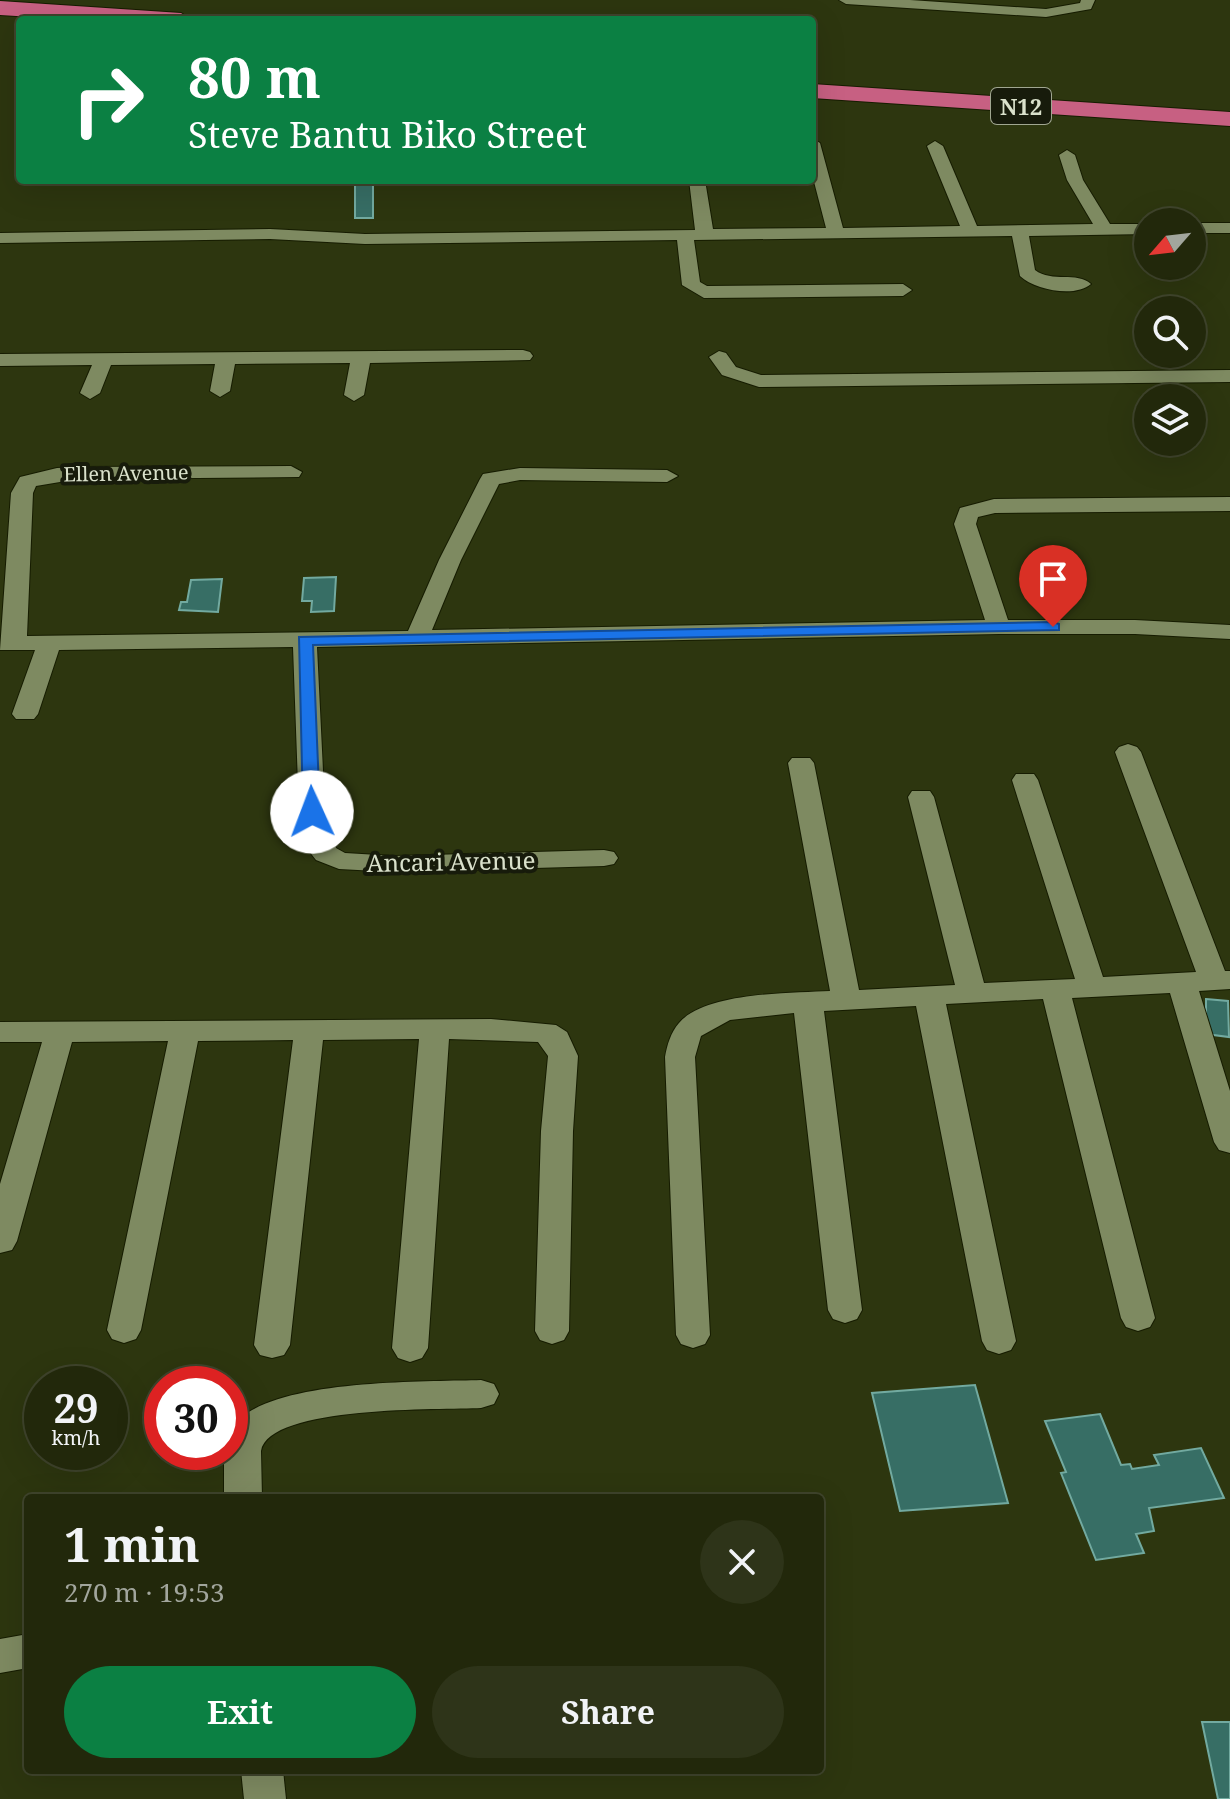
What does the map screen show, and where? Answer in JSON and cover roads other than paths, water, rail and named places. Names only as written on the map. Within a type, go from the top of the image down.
[{"type":"highway","points":[[0,8],[121,16]]},
{"type":"highway","name":"N12","points":[[816,68],[1230,96]]},
{"type":"highway","name":"N12","points":[[816,91],[1230,119]]},
{"type":"street","points":[[846,0],[1046,13],[1078,9],[1086,6],[1088,0]]},
{"type":"street","points":[[935,146],[971,232]]},
{"type":"street","points":[[1067,155],[1075,180],[1104,229]]},
{"type":"street","points":[[816,158],[836,233]]},
{"type":"street","points":[[698,184],[705,235]]},
{"type":"street","points":[[1206,228],[1230,228]]},
{"type":"street","points":[[0,238],[270,234],[365,239],[1134,229]]},
{"type":"street","points":[[1020,231],[1030,277],[1044,283],[1082,284]]},
{"type":"street","points":[[685,235],[691,285],[704,292],[903,290]]},
{"type":"street","points":[[485,356],[491,383]]},
{"type":"street","points":[[0,360],[226,358],[297,365],[361,357],[523,356]]},
{"type":"street","points":[[354,395],[361,357]]},
{"type":"street","points":[[719,357],[729,371],[759,381],[1230,376]]},
{"type":"street","points":[[220,391],[226,358]]},
{"type":"street","points":[[90,393],[104,359]]},
{"type":"street","name":"Ellen Avenue","points":[[8,643],[22,493],[28,482],[57,474],[78,473],[291,472]]},
{"type":"street","points":[[417,638],[450,560],[491,479],[520,474],[667,476]]},
{"type":"street","points":[[999,627],[965,524],[968,513],[994,506],[1230,504]]},
{"type":"street","points":[[8,643],[999,627],[1135,627],[1230,632]]},
{"type":"street","name":"Ancari Avenue","points":[[305,640],[312,812],[319,846],[326,854],[339,861],[395,864],[604,858]]},
{"type":"street","points":[[25,714],[49,643]]},
{"type":"street","points":[[693,1335],[680,1057],[683,1042],[691,1028],[702,1019],[751,1008],[808,1002],[1222,981],[1128,752]]},
{"type":"street","points":[[801,763],[846,1000]]},
{"type":"street","points":[[1025,780],[1092,987]]},
{"type":"street","points":[[921,797],[972,994]]},
{"type":"street","points":[[1182,983],[1229,1137]]},
{"type":"street","points":[[1055,989],[1138,1318]]},
{"type":"street","points":[[929,996],[999,1341]]},
{"type":"street","points":[[808,1002],[845,1310]]},
{"type":"street","points":[[410,1348],[435,1029]]},
{"type":"street","points":[[0,1032],[435,1029],[537,1031],[556,1039],[563,1056],[557,1131],[552,1331]]},
{"type":"street","points":[[272,1345],[309,1030]]},
{"type":"street","points":[[124,1330],[185,1031]]},
{"type":"street","points":[[0,1241],[60,1032]]},
{"type":"street","points":[[243,1494],[246,1437],[258,1422],[282,1410],[319,1402],[481,1394]]},
{"type":"street","points":[[0,1656],[24,1652]]},
{"type":"street","points":[[262,1774],[265,1799]]}]
